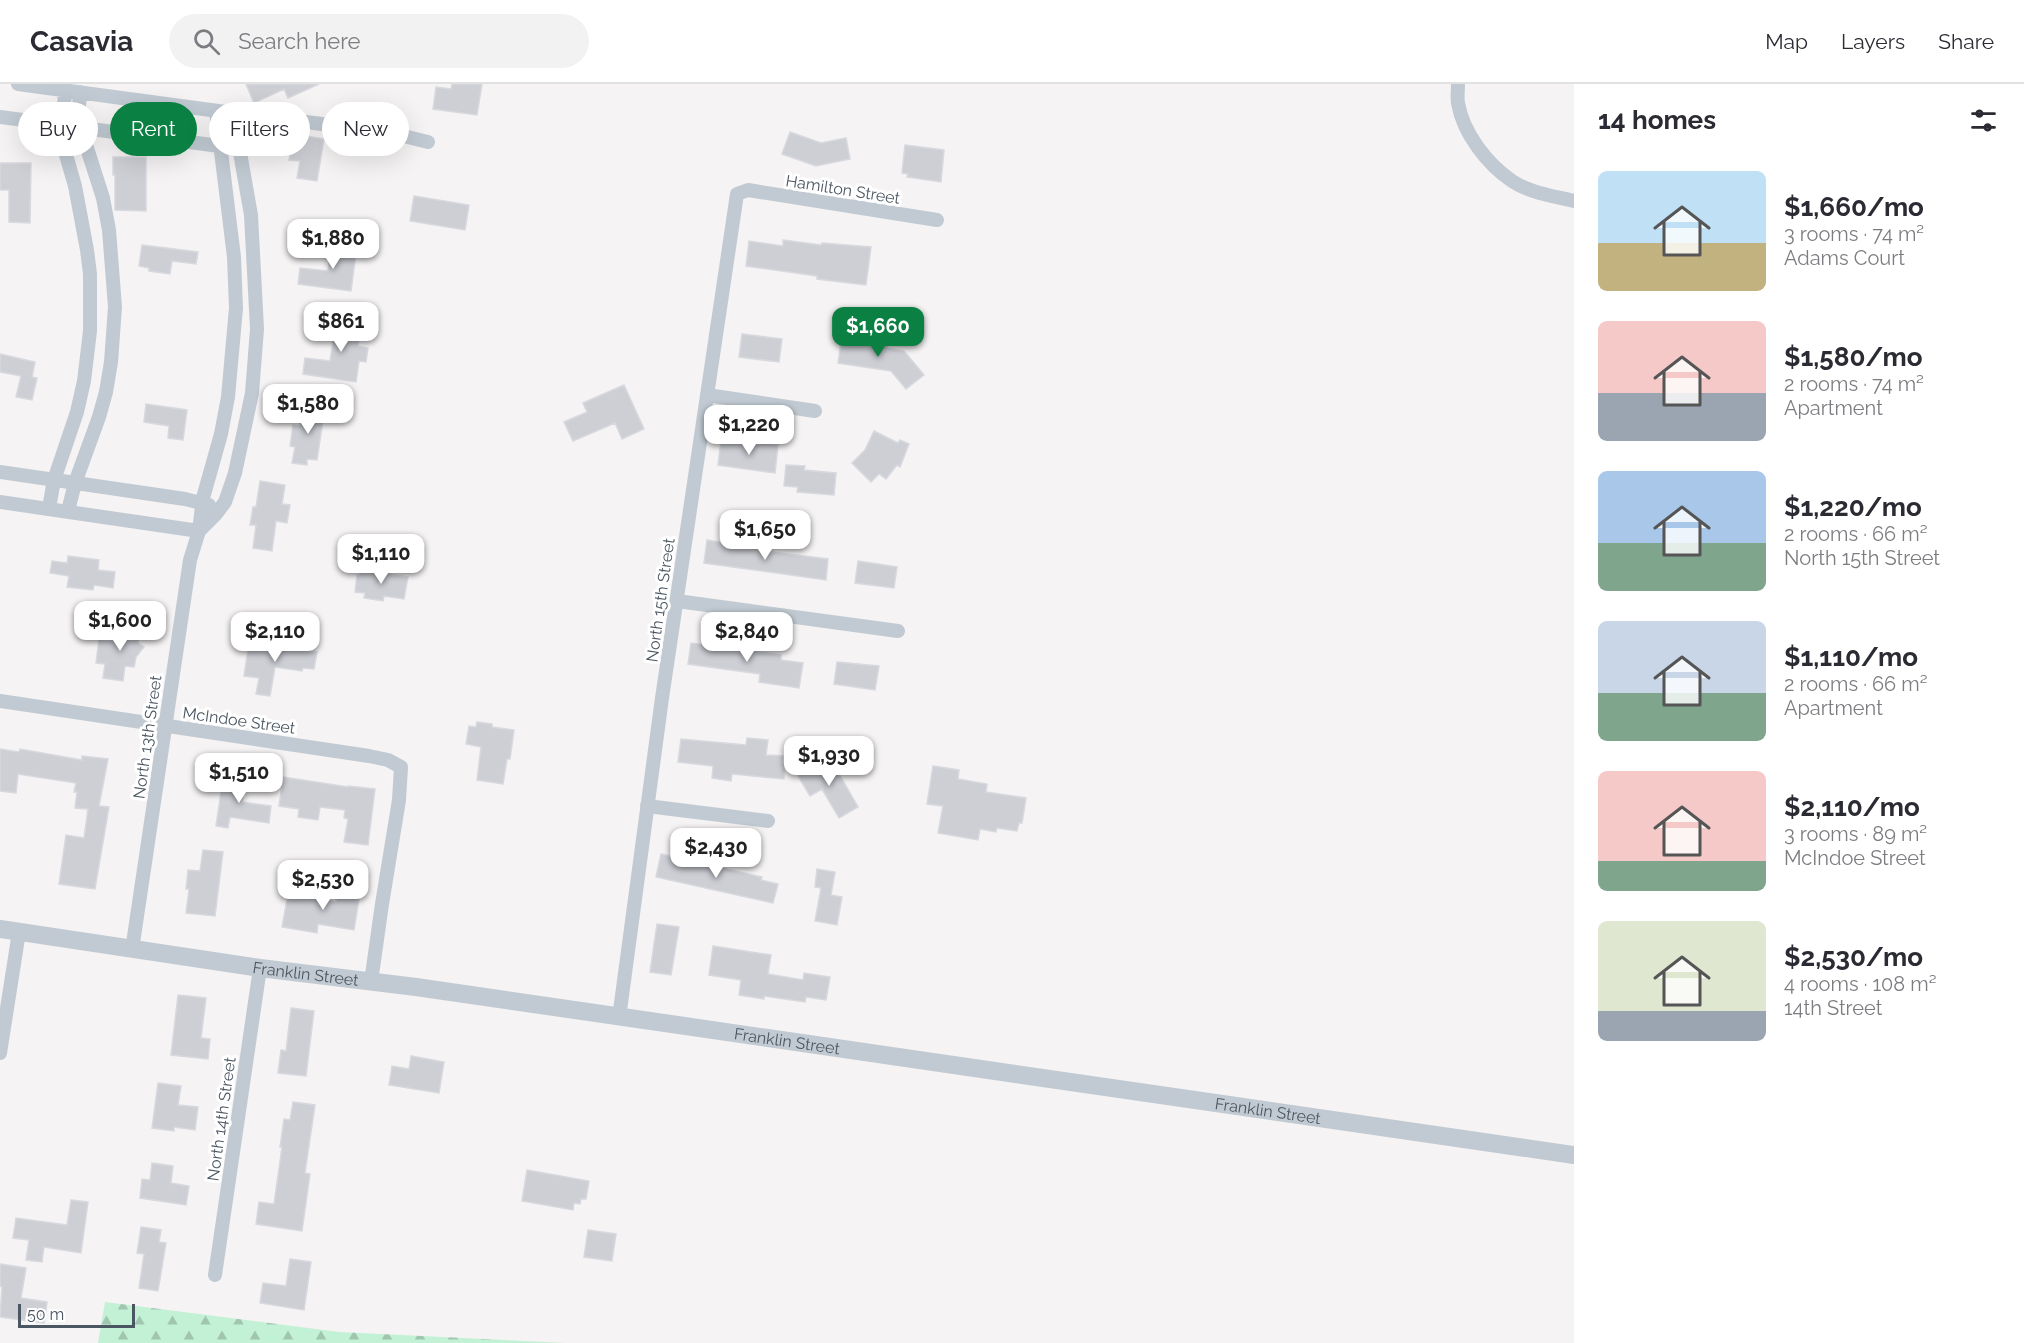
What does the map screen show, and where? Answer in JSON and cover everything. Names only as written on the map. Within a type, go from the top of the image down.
[{"type":"street","points":[[18,84],[209,110]]},
{"type":"street","points":[[1458,84],[1458,103],[1479,150],[1513,182],[1544,194],[1574,201]]},
{"type":"street","points":[[64,102],[65,90]]},
{"type":"street","points":[[79,102],[80,92]]},
{"type":"street","points":[[0,117],[18,119]]},
{"type":"street","points":[[310,123],[387,132],[428,142]]},
{"type":"street","points":[[98,130],[209,146]]},
{"type":"street","points":[[49,508],[54,480],[77,411],[84,381],[90,331],[90,274],[87,250],[75,186],[66,156]]},
{"type":"street","points":[[68,511],[75,483],[106,392],[111,362],[115,307],[109,230],[103,198],[89,156]]},
{"type":"street","name":"North 13th Street","points":[[132,950],[190,560],[199,531],[202,503],[217,455],[226,412],[236,308],[234,256],[220,156]]},
{"type":"street","points":[[0,502],[199,531],[219,510],[230,492],[240,453],[252,393],[257,329],[251,215],[240,156]]},
{"type":"street","name":"Hamilton Street","points":[[743,192],[748,190],[938,220]]},
{"type":"street","name":"North 15th Street","points":[[619,1018],[647,806],[735,205],[737,194],[743,192]]},
{"type":"street","points":[[707,395],[815,411]]},
{"type":"street","points":[[0,472],[202,503],[219,510]]},
{"type":"street","points":[[677,601],[898,631]]},
{"type":"street","name":"McIndoe Street","points":[[0,701],[369,756],[388,760],[401,767],[399,800],[371,982]]},
{"type":"street","points":[[647,806],[768,821]]},
{"type":"street","name":"Franklin Street","points":[[0,929],[132,950],[371,982],[1574,1155]]},
{"type":"street","points":[[0,1053],[19,932]]},
{"type":"street","name":"North 14th Street","points":[[215,1275],[260,968]]},
{"type":"green space","points":[[105,1302],[339,1332],[565,1343],[98,1343]]},
{"type":"building","points":[[246,84],[319,84],[288,98],[284,89],[254,102]]},
{"type":"building","points":[[452,84],[482,84],[477,115],[433,109],[436,87],[451,89]]},
{"type":"building","points":[[790,132],[821,143],[846,138],[850,159],[816,166],[782,154]]},
{"type":"building","points":[[310,137],[322,139],[317,181],[297,178],[300,161],[289,160],[290,156],[310,156]]},
{"type":"building","points":[[905,145],[944,150],[941,182],[907,177],[908,174],[902,173]]},
{"type":"building","points":[[113,157],[146,157],[146,211],[115,210]]},
{"type":"building","points":[[0,163],[31,163],[30,223],[9,222],[9,190],[0,190]]},
{"type":"building","points":[[414,196],[469,205],[465,230],[410,221]]},
{"type":"building","points":[[783,240],[821,245],[822,243],[871,247],[866,285],[746,266],[749,241],[783,246]]},
{"type":"building","points":[[331,243],[357,246],[351,291],[298,284],[300,268],[328,271]]},
{"type":"building","points":[[142,245],[198,252],[196,264],[172,261],[170,274],[149,271],[149,268],[139,266]]},
{"type":"building","points":[[337,316],[362,319],[358,346],[368,348],[366,362],[359,361],[356,382],[303,374],[305,358],[330,361]]},
{"type":"building","points":[[862,333],[880,335],[879,342],[888,343],[887,348],[904,351],[924,375],[906,389],[891,371],[838,363],[842,335],[861,338]]},
{"type":"building","points":[[742,334],[782,339],[779,362],[739,357]]},
{"type":"building","points":[[0,354],[35,362],[32,377],[37,378],[32,400],[16,397],[21,376],[0,372]]},
{"type":"building","points":[[624,385],[644,429],[622,439],[615,423],[573,441],[564,422],[587,412],[583,403]]},
{"type":"building","points":[[146,404],[187,410],[183,440],[168,438],[169,426],[144,422]]},
{"type":"building","points":[[303,404],[325,407],[317,460],[307,459],[307,465],[292,463],[295,447],[290,446],[293,425],[300,426]]},
{"type":"building","points":[[874,431],[898,443],[900,440],[909,444],[900,467],[897,465],[886,479],[879,474],[871,482],[852,463],[865,450]]},
{"type":"building","points":[[721,440],[757,445],[758,442],[778,445],[775,473],[718,465]]},
{"type":"building","points":[[786,465],[805,466],[804,470],[836,473],[834,495],[797,492],[798,487],[784,486]]},
{"type":"building","points":[[260,481],[285,485],[282,504],[290,505],[287,523],[276,521],[272,551],[253,548],[256,525],[250,525],[253,507],[256,507]]},
{"type":"building","points":[[707,540],[758,548],[757,550],[828,559],[826,580],[704,563]]},
{"type":"building","points":[[68,556],[99,560],[98,570],[115,572],[113,588],[94,585],[93,590],[67,587],[69,576],[50,573],[52,561],[67,563]]},
{"type":"building","points":[[858,561],[897,567],[894,588],[855,583]]},
{"type":"building","points":[[360,570],[408,577],[404,599],[384,596],[383,601],[364,598],[365,593],[355,592],[357,575]]},
{"type":"building","points":[[125,619],[141,621],[138,643],[144,647],[136,657],[134,667],[125,666],[123,681],[103,678],[105,664],[96,663],[99,639],[122,642]]},
{"type":"building","points":[[715,640],[742,644],[742,649],[781,655],[781,660],[803,663],[799,688],[759,682],[760,674],[688,664],[691,643],[714,646]]},
{"type":"building","points":[[249,642],[317,652],[314,669],[303,668],[302,671],[275,667],[270,696],[256,694],[259,678],[244,676]]},
{"type":"building","points":[[837,662],[879,666],[875,690],[834,684]]},
{"type":"building","points":[[477,722],[514,730],[510,759],[507,759],[503,784],[477,780],[481,747],[466,744],[469,726],[476,727]]},
{"type":"building","points":[[747,738],[768,740],[766,755],[786,756],[784,779],[732,774],[731,781],[712,778],[713,766],[678,762],[681,739],[746,745]]},
{"type":"building","points":[[0,749],[19,752],[20,749],[82,760],[82,756],[108,759],[99,806],[109,807],[95,889],[59,884],[66,835],[84,838],[88,809],[75,808],[76,783],[18,774],[16,793],[0,791]]},
{"type":"building","points":[[830,758],[858,807],[839,818],[822,789],[810,796],[798,776]]},
{"type":"building","points":[[933,766],[959,770],[958,779],[987,784],[986,792],[1026,798],[1022,823],[1019,823],[1017,831],[997,828],[996,832],[980,829],[978,840],[938,833],[943,806],[927,804]]},
{"type":"building","points":[[231,774],[246,776],[242,802],[271,806],[269,823],[230,817],[228,828],[216,826],[223,778],[230,779]]},
{"type":"building","points":[[283,777],[375,789],[368,845],[344,842],[348,819],[344,818],[345,810],[320,807],[318,820],[298,817],[299,809],[279,806]]},
{"type":"building","points":[[203,850],[223,852],[215,916],[186,913],[189,889],[186,889],[188,870],[200,871]]},
{"type":"building","points":[[661,854],[762,877],[761,880],[778,884],[773,903],[656,877]]},
{"type":"building","points":[[817,869],[835,872],[831,895],[842,897],[837,925],[815,921],[821,888],[815,887]]},
{"type":"building","points":[[338,883],[361,887],[354,930],[318,924],[317,933],[282,927],[288,894],[336,902]]},
{"type":"building","points":[[657,924],[679,927],[671,975],[650,972]]},
{"type":"building","points":[[713,946],[771,955],[768,974],[803,980],[804,973],[830,977],[826,1000],[806,997],[805,1002],[739,995],[741,980],[709,975]]},
{"type":"building","points":[[178,995],[206,998],[201,1038],[210,1039],[208,1059],[171,1055]]},
{"type":"building","points":[[291,1008],[314,1011],[306,1076],[278,1073],[281,1050],[286,1051]]},
{"type":"building","points":[[411,1056],[444,1062],[439,1093],[389,1085],[392,1066],[409,1069]]},
{"type":"building","points":[[158,1083],[181,1086],[178,1105],[198,1107],[195,1130],[174,1127],[174,1131],[152,1128]]},
{"type":"building","points":[[293,1102],[315,1105],[305,1173],[310,1174],[302,1231],[256,1224],[259,1202],[274,1204],[284,1119],[290,1120]]},
{"type":"building","points":[[152,1163],[173,1166],[171,1183],[189,1186],[186,1205],[140,1198],[142,1179],[150,1180]]},
{"type":"building","points":[[527,1170],[589,1181],[586,1199],[581,1199],[580,1204],[574,1203],[573,1210],[522,1201]]},
{"type":"building","points":[[71,1200],[88,1202],[81,1253],[44,1247],[42,1262],[26,1260],[29,1240],[13,1238],[16,1218],[67,1225]]},
{"type":"building","points":[[141,1227],[161,1230],[159,1242],[166,1243],[158,1291],[139,1288],[144,1254],[137,1253]]},
{"type":"building","points":[[588,1230],[616,1234],[612,1261],[584,1257]]},
{"type":"building","points":[[290,1259],[311,1262],[304,1310],[260,1303],[263,1283],[286,1286]]},
{"type":"building","points":[[0,1264],[26,1268],[21,1298],[47,1302],[44,1323],[0,1317],[2,1287],[0,1286]]}]
